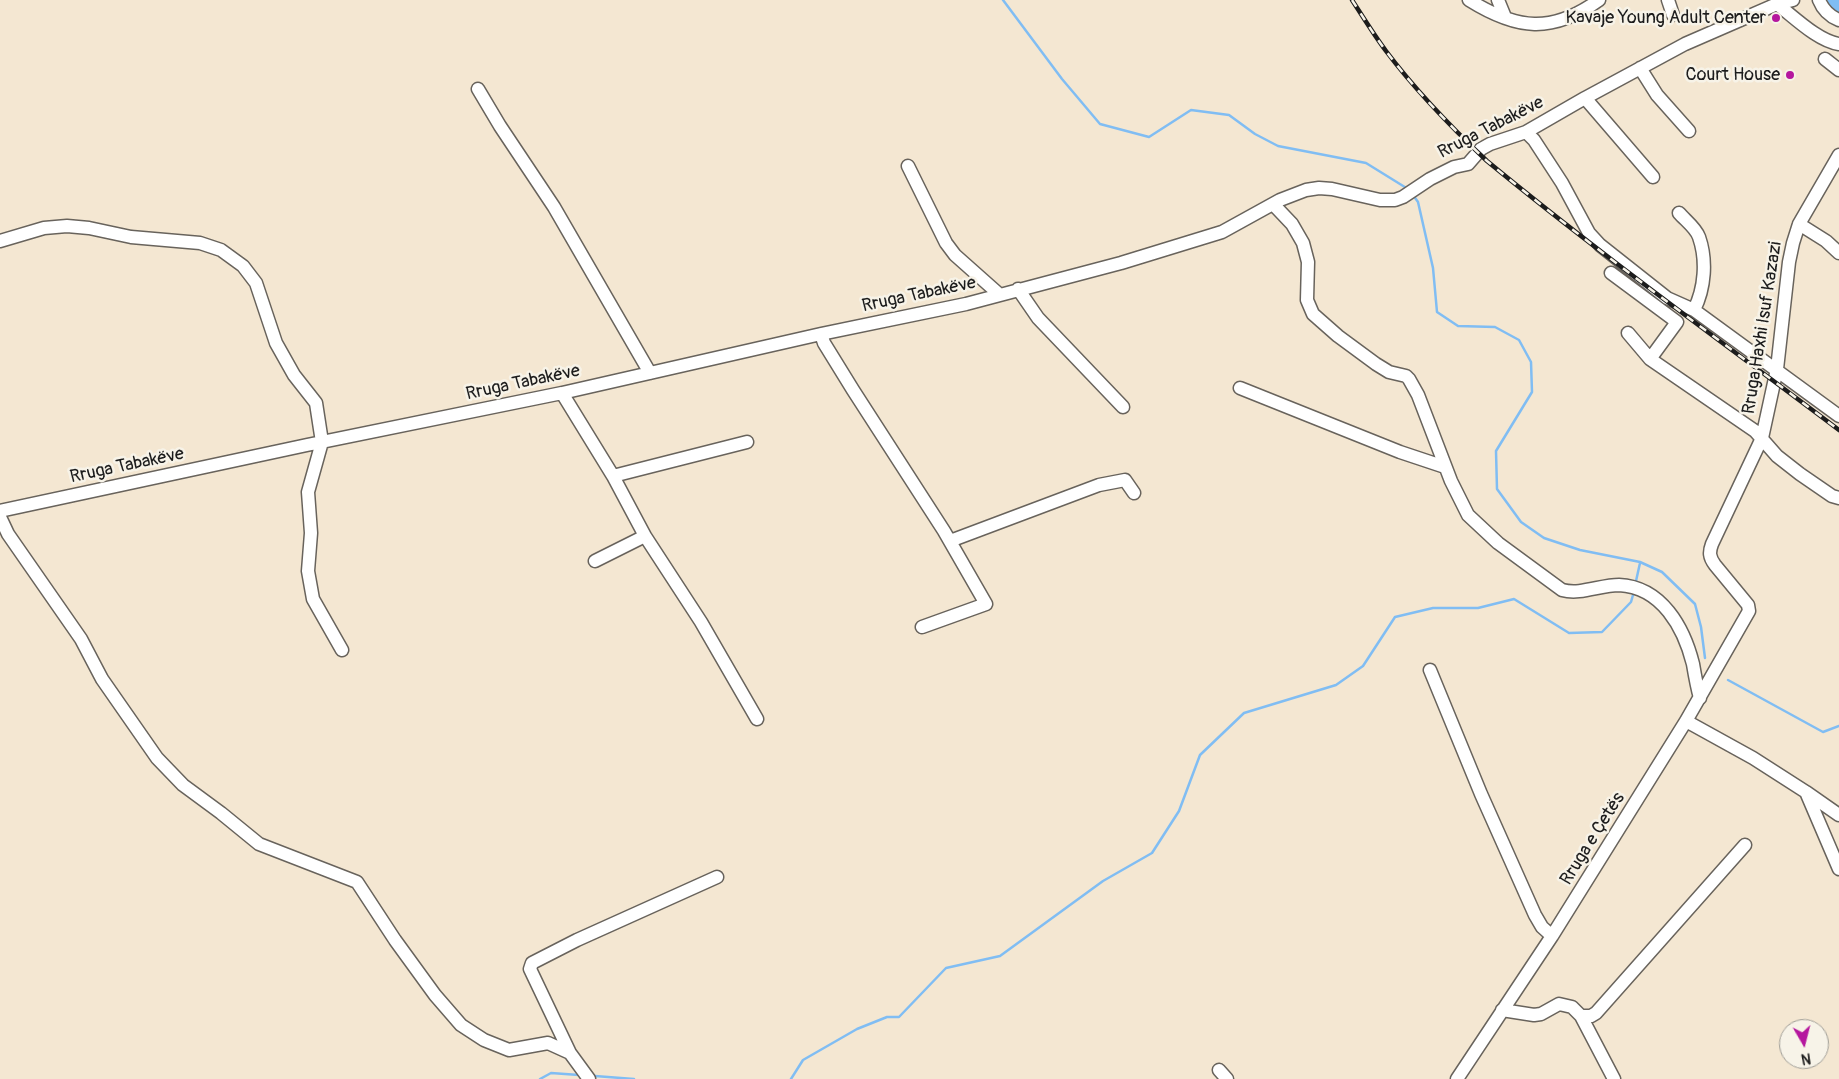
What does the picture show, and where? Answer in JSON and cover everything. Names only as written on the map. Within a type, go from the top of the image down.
[{"type":"street","points":[[1469,0],[1484,9],[1519,23],[1549,24],[1583,11],[1599,0]]},
{"type":"street","points":[[1498,0],[1505,17]]},
{"type":"street","points":[[1668,0],[1673,15]]},
{"type":"street","name":"Rruga Tabakëve","points":[[0,511],[562,393],[821,334],[966,304],[1121,263],[1222,232],[1294,193],[1319,188],[1332,189],[1380,200],[1395,200],[1420,187],[1430,179],[1468,164],[1481,149],[1490,144],[1526,132],[1584,98],[1685,44],[1777,4],[1793,0]]},
{"type":"street","points":[[1819,0],[1822,8],[1828,15],[1839,20]]},
{"type":"street","points":[[1777,4],[1823,39],[1839,44]]},
{"type":"street","points":[[1825,59],[1839,70]]},
{"type":"street","points":[[1640,68],[1657,95],[1689,131]]},
{"type":"street","points":[[478,89],[500,126],[554,207],[650,373]]},
{"type":"street","points":[[1584,98],[1653,177]]},
{"type":"street","points":[[1526,132],[1534,140],[1562,182],[1576,210],[1594,238],[1667,298],[1694,310],[1839,416]]},
{"type":"street","name":"Rruga Haxhi Isuf Kazazi","points":[[1749,611],[1748,604],[1714,565],[1710,559],[1709,552],[1762,438],[1777,369],[1789,262],[1799,224],[1837,164]]},
{"type":"street","points":[[908,166],[946,243],[1000,295]]},
{"type":"street","points":[[1272,204],[1292,224],[1303,242],[1308,262],[1307,300],[1313,314],[1338,336],[1376,364],[1389,372],[1406,376],[1409,379],[1420,401],[1445,467],[1468,515],[1498,543],[1556,586],[1574,592],[1611,586],[1627,586],[1644,591],[1660,602],[1672,616],[1684,636],[1700,698]]},
{"type":"street","points":[[1679,213],[1699,235],[1702,251],[1703,278],[1699,299],[1694,310]]},
{"type":"street","points":[[1799,224],[1826,241],[1839,253]]},
{"type":"street","points":[[0,240],[44,228],[67,226],[89,228],[131,236],[200,243],[221,250],[244,266],[256,283],[276,343],[294,375],[316,403],[322,442],[308,492],[311,533],[308,571],[313,599],[342,650]]},
{"type":"street","points":[[1611,273],[1677,322],[1650,358]]},
{"type":"street","points":[[1018,289],[1038,318],[1123,407]]},
{"type":"street","points":[[821,334],[824,343],[950,541],[986,604],[922,627]]},
{"type":"street","points":[[1628,334],[1650,358],[1755,431],[1777,456],[1800,474],[1832,496],[1839,498]]},
{"type":"street","points":[[1240,388],[1400,452],[1445,467]]},
{"type":"street","points":[[562,393],[613,476],[645,536],[701,622],[758,719]]},
{"type":"street","points":[[613,476],[746,442]]},
{"type":"street","points":[[950,541],[1099,485],[1125,480],[1134,493]]},
{"type":"street","points":[[0,517],[8,534],[49,596],[81,639],[102,679],[157,758],[183,786],[221,813],[259,844],[357,882],[395,940],[435,995],[461,1025],[484,1040],[509,1050],[548,1043],[570,1053]]},
{"type":"street","points":[[595,560],[645,536]]},
{"type":"street","name":"Rruga e Çetës","points":[[1457,1079],[1552,936],[1700,698],[1749,611]]},
{"type":"street","points":[[1430,670],[1481,794],[1532,906],[1542,927],[1552,936]]},
{"type":"street","points":[[1686,721],[1753,758],[1839,815]]},
{"type":"street","points":[[1806,792],[1839,869]]},
{"type":"street","points":[[1581,1016],[1591,1016],[1596,1012],[1745,845]]},
{"type":"street","points":[[589,1079],[570,1053],[530,969],[532,963],[577,940],[717,877]]},
{"type":"street","points":[[1502,1010],[1534,1015],[1541,1014],[1559,1004],[1572,1006],[1581,1016],[1614,1079]]},
{"type":"water","points":[[1827,0],[1839,0],[1839,14],[1831,9]]},
{"type":"waterway","points":[[1003,0],[1062,79],[1100,124],[1149,137],[1191,110],[1229,115],[1255,134],[1278,146],[1366,163],[1408,189]]},
{"type":"waterway","points":[[1413,195],[1418,202],[1433,268],[1437,312],[1458,326],[1495,327],[1519,340],[1531,362],[1532,392],[1496,451],[1497,489],[1521,522],[1544,538],[1580,550],[1640,562],[1662,572],[1695,604],[1701,627],[1705,658]]},
{"type":"waterway","points":[[1636,581],[1640,563]]},
{"type":"waterway","points":[[791,1079],[803,1060],[857,1029],[887,1017],[899,1017],[946,968],[1000,956],[1103,881],[1152,853],[1179,811],[1200,755],[1244,713],[1336,685],[1363,666],[1395,617],[1433,608],[1478,608],[1514,599],[1569,633],[1602,632],[1631,602],[1633,595]]},
{"type":"waterway","points":[[1728,680],[1823,732],[1839,726]]},
{"type":"waterway","points":[[540,1079],[551,1073],[579,1075]]},
{"type":"waterway","points":[[595,1076],[634,1079]]},
{"type":"railway","points":[[1352,0],[1397,66],[1447,122],[1487,161],[1617,264],[1839,430]]},
{"type":"place","name":"Kavaje Young Adult Center","points":[[1776,18]]},
{"type":"place","name":"Court House","points":[[1790,75]]}]
